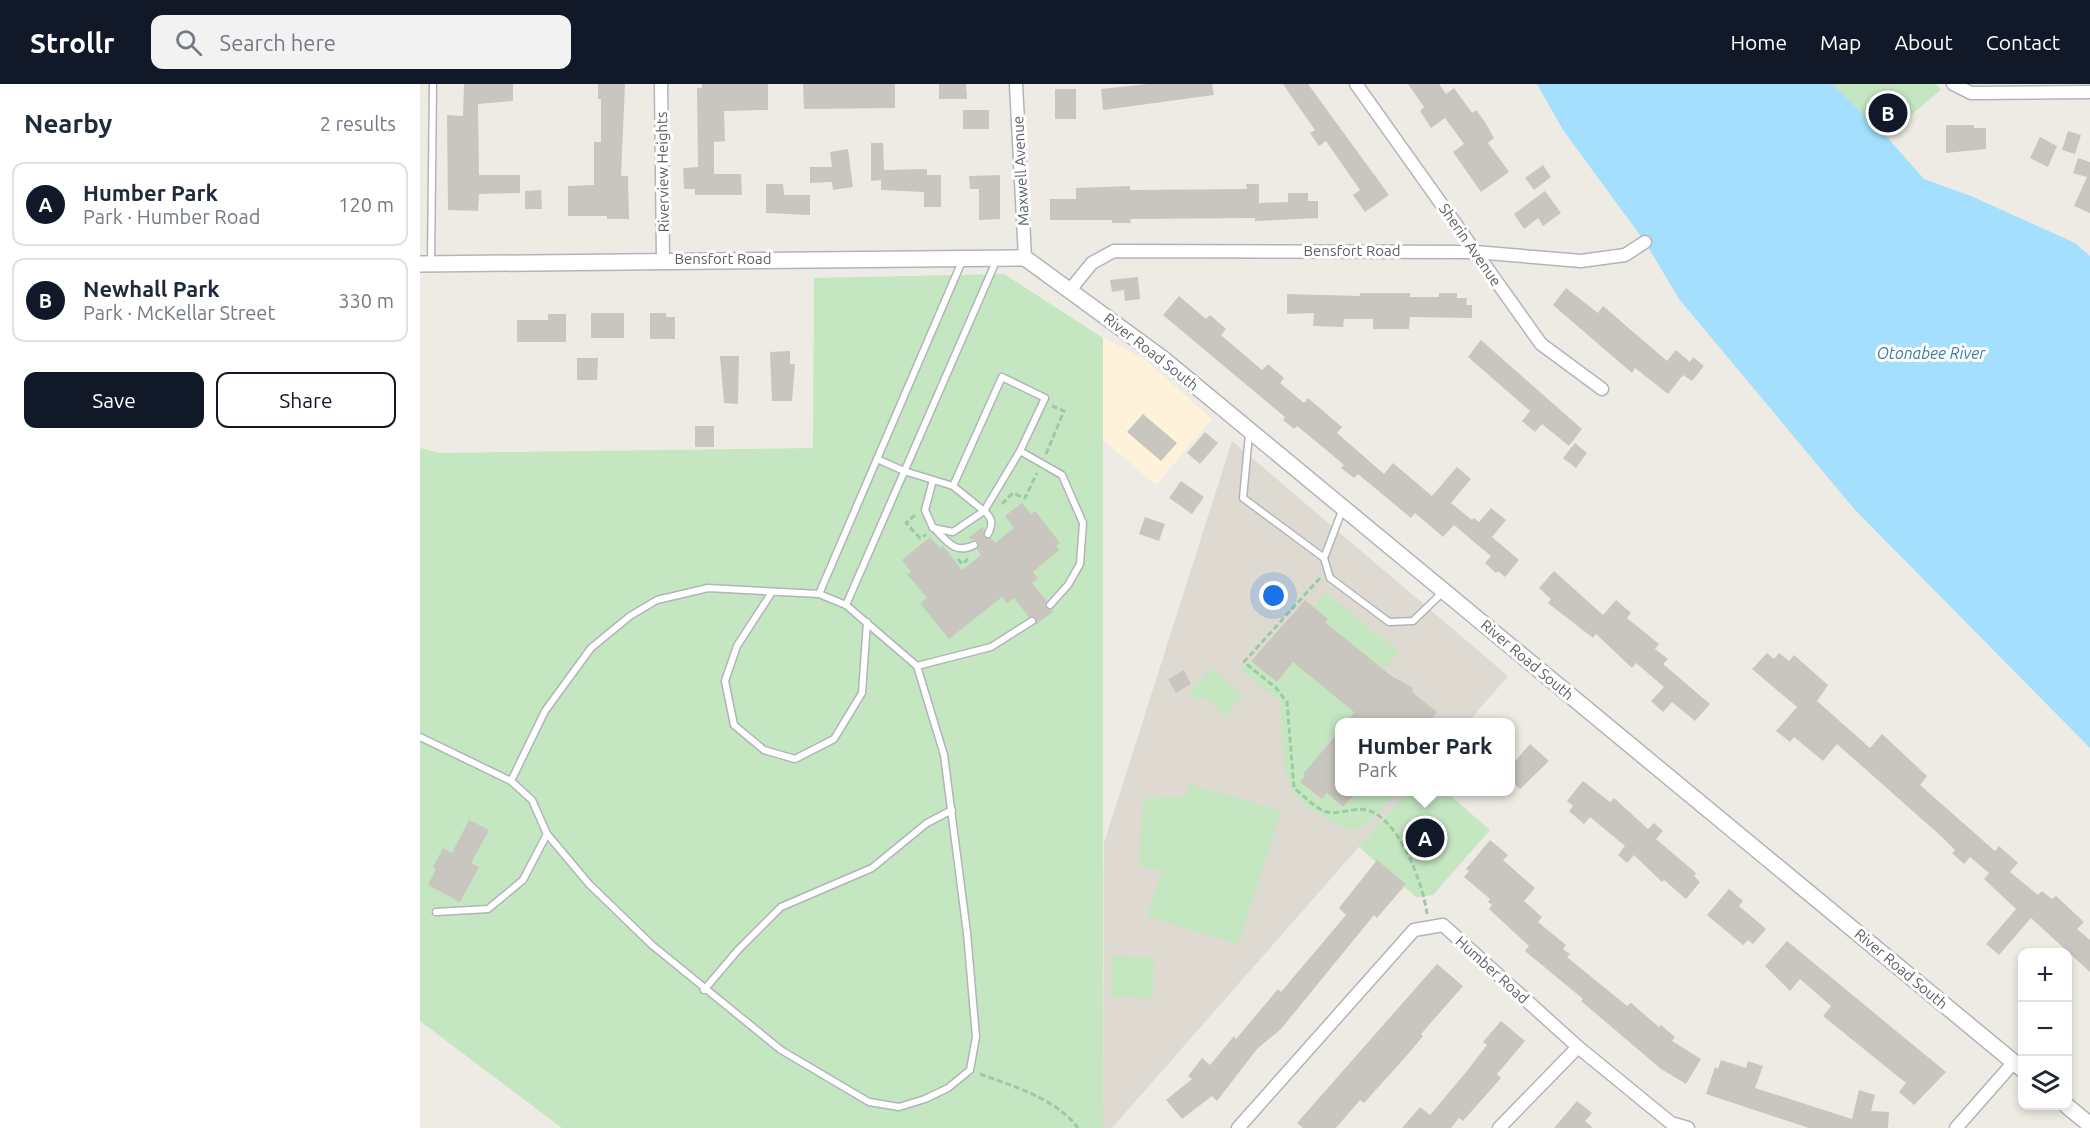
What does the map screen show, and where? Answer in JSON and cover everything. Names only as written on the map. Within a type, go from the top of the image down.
[{"type":"street","name":"Riverview Heights","points":[[661,84],[663,260]]},
{"type":"street","name":"Maxwell Avenue","points":[[1016,84],[1025,258]]},
{"type":"street","name":"Sherin Avenue","points":[[1356,84],[1541,344],[1602,389]]},
{"type":"street","points":[[1953,84],[1971,93],[2028,88],[2090,92]]},
{"type":"street","name":"Bensfort Road","points":[[1070,290],[1092,264],[1114,251],[1475,252],[1581,261],[1626,255],[1645,242]]},
{"type":"street","name":"Bensfort Road","points":[[426,263],[1025,258]]},
{"type":"street","name":"River Road South","points":[[1025,258],[1162,357],[2018,1066]]},
{"type":"street","name":"Humber Road","points":[[1429,928],[1443,926],[1578,1047],[1671,1123],[1688,1128]]},
{"type":"street","points":[[1238,1128],[1414,930],[1429,928]]},
{"type":"street","points":[[1499,1128],[1578,1047]]},
{"type":"street","points":[[1956,1128],[2018,1066]]},
{"type":"street","points":[[2072,1110],[2090,1125]]},
{"type":"lane","points":[[426,263],[433,84]]},
{"type":"lane","points":[[846,605],[997,258]]},
{"type":"lane","points":[[819,594],[963,259]]},
{"type":"lane","points":[[933,528],[953,532],[984,511],[1020,451],[1044,398],[1002,377],[953,486]]},
{"type":"lane","points":[[1250,430],[1243,498],[1324,558],[1330,578],[1389,622],[1413,621],[1444,591]]},
{"type":"lane","points":[[1020,451],[1062,475],[1083,523],[1080,564],[1068,585],[1050,604]]},
{"type":"lane","points":[[877,459],[904,471],[953,486],[991,518],[992,525],[988,534]]},
{"type":"lane","points":[[933,480],[925,510],[933,528],[954,548],[965,550],[974,545]]},
{"type":"lane","points":[[1324,558],[1343,508]]},
{"type":"lane","points":[[420,737],[511,781],[532,800],[547,834],[590,884],[652,945],[704,990],[781,1050],[868,1101],[899,1107],[925,1099],[948,1088],[970,1070],[976,1037],[944,754],[917,666],[846,605],[819,594],[708,588],[657,600],[630,616],[591,648],[545,711],[511,781]]},
{"type":"lane","points":[[772,592],[736,646],[725,681],[734,726],[764,750],[795,759],[834,739],[862,693],[867,622]]},
{"type":"lane","points":[[917,666],[991,647],[1032,621]]},
{"type":"lane","points":[[704,990],[738,950],[781,907],[872,868],[927,823],[952,810]]},
{"type":"lane","points":[[436,912],[488,909],[524,880],[547,834]]},
{"type":"path","points":[[1321,577],[1244,662],[1276,688],[1287,702],[1294,788],[1325,812],[1369,810],[1389,824],[1422,885],[1429,928]]},
{"type":"path","points":[[970,1070],[1024,1090],[1069,1116],[1078,1128]]},
{"type":"shaded area","points":[[1103,338],[1143,358],[1212,419],[1156,485],[1103,440]]},
{"type":"shaded area","points":[[1232,441],[1508,676],[1471,718],[1335,718],[1335,796],[1403,796],[1112,1128],[1103,1128],[1104,843]]},
{"type":"green space","points":[[1832,84],[1936,84],[1941,90],[1886,136]]},
{"type":"green space","points":[[1004,274],[1103,338],[1103,1128],[562,1128],[420,1021],[420,448],[439,453],[813,448],[814,278]]},
{"type":"green space","points":[[1325,592],[1399,652],[1384,669],[1366,655],[1364,657],[1345,638],[1320,628],[1328,619],[1314,607]]},
{"type":"green space","points":[[1294,660],[1359,710],[1350,718],[1335,718],[1335,735],[1303,774],[1305,776],[1300,782],[1321,799],[1327,793],[1343,807],[1353,796],[1393,796],[1366,825],[1348,830],[1317,813],[1292,789],[1285,770],[1280,701],[1240,670],[1251,661],[1277,682]]},
{"type":"green space","points":[[1212,668],[1242,696],[1226,717],[1204,697],[1199,702],[1189,693]]},
{"type":"green space","points":[[1189,784],[1281,811],[1238,944],[1147,917],[1162,870],[1138,867],[1143,802],[1147,798],[1185,797]]},
{"type":"green space","points":[[1404,796],[1451,796],[1490,830],[1433,895],[1416,897],[1359,847]]},
{"type":"green space","points":[[1112,956],[1154,957],[1153,998],[1111,997]]},
{"type":"water","name":"Otonabee River","points":[[1537,84],[1832,84],[1886,136],[1924,179],[1971,196],[2075,243],[2090,256],[2090,748],[1855,510],[1679,299],[1645,242],[1563,130]]},
{"type":"building","points":[[464,84],[513,84],[513,101],[478,104],[479,175],[520,175],[520,193],[479,194],[478,211],[448,210],[447,115],[463,116]]},
{"type":"building","points":[[598,84],[625,84],[621,176],[628,176],[629,219],[607,219],[607,216],[568,216],[568,186],[594,185],[594,142],[601,142],[601,99],[598,99]]},
{"type":"building","points":[[702,84],[768,84],[768,110],[724,111],[725,141],[714,142],[714,174],[741,174],[742,195],[695,195],[695,189],[684,189],[683,168],[698,167],[697,88],[702,88]]},
{"type":"building","points":[[803,84],[895,84],[895,108],[804,109]]},
{"type":"building","points":[[939,84],[966,84],[967,99],[939,99]]},
{"type":"building","points":[[1148,84],[1212,84],[1214,95],[1103,110],[1101,89]]},
{"type":"building","points":[[1283,84],[1308,84],[1389,195],[1365,212],[1353,195],[1360,190],[1326,141],[1319,146],[1310,133],[1315,130]]},
{"type":"building","points":[[1408,84],[1439,84],[1446,94],[1454,88],[1472,113],[1476,110],[1485,122],[1494,138],[1488,143],[1509,172],[1481,192],[1453,152],[1464,144],[1445,118],[1431,128],[1420,111],[1424,107]]},
{"type":"building","points":[[1055,89],[1076,89],[1076,119],[1055,119]]},
{"type":"building","points":[[963,110],[989,110],[989,129],[963,129]]},
{"type":"building","points":[[1946,125],[1974,125],[1974,128],[1986,128],[1986,149],[1946,153]]},
{"type":"building","points":[[2068,131],[2081,135],[2075,154],[2062,150]]},
{"type":"building","points":[[2040,137],[2057,146],[2048,167],[2030,158]]},
{"type":"building","points":[[871,143],[883,143],[884,170],[927,169],[927,175],[941,175],[941,207],[924,207],[924,192],[881,190],[881,180],[871,181]]},
{"type":"building","points":[[848,149],[853,187],[833,190],[832,182],[810,183],[810,167],[832,167],[830,152]]},
{"type":"building","points":[[2078,158],[2090,162],[2090,213],[2074,206],[2087,177],[2073,173]]},
{"type":"building","points":[[1543,165],[1551,177],[1534,190],[1525,178]]},
{"type":"building","points":[[1000,175],[1000,219],[979,220],[979,189],[970,189],[969,176]]},
{"type":"building","points":[[766,184],[783,184],[784,195],[810,195],[810,215],[766,213]]},
{"type":"building","points":[[1246,184],[1259,184],[1259,203],[1288,202],[1288,193],[1308,193],[1308,201],[1318,201],[1318,218],[1255,221],[1255,218],[1130,219],[1131,223],[1112,223],[1112,220],[1050,220],[1050,199],[1076,199],[1076,188],[1130,186],[1130,190],[1247,189]]},
{"type":"building","points":[[541,190],[542,209],[525,209],[525,191]]},
{"type":"building","points":[[1545,191],[1561,213],[1543,226],[1538,218],[1524,229],[1514,214]]},
{"type":"building","points":[[1138,277],[1140,299],[1125,301],[1124,290],[1112,292],[1110,280]]},
{"type":"building","points":[[1566,288],[1598,313],[1603,306],[1667,361],[1676,350],[1690,362],[1693,357],[1704,366],[1692,381],[1683,375],[1668,394],[1635,368],[1632,373],[1553,305]]},
{"type":"building","points":[[1360,293],[1410,293],[1410,297],[1439,297],[1439,293],[1457,293],[1457,298],[1467,298],[1466,305],[1472,305],[1472,318],[1410,317],[1409,329],[1373,329],[1373,319],[1344,319],[1343,327],[1313,326],[1314,313],[1287,314],[1287,294],[1360,296]]},
{"type":"building","points":[[1179,296],[1206,319],[1210,315],[1226,329],[1221,335],[1262,370],[1268,364],[1284,378],[1280,383],[1304,403],[1308,398],[1342,427],[1337,433],[1384,474],[1393,463],[1432,496],[1457,467],[1471,479],[1451,503],[1472,520],[1474,518],[1479,522],[1491,508],[1506,520],[1492,537],[1519,560],[1505,577],[1498,571],[1496,573],[1485,563],[1491,556],[1454,525],[1443,537],[1415,513],[1411,518],[1358,474],[1354,478],[1341,468],[1344,465],[1297,426],[1294,429],[1283,420],[1285,417],[1163,315]]},
{"type":"building","points":[[591,313],[624,313],[624,338],[591,338]]},
{"type":"building","points":[[650,313],[666,313],[666,317],[675,317],[675,339],[650,339]]},
{"type":"building","points":[[548,314],[566,314],[566,342],[517,342],[517,320],[548,320]]},
{"type":"building","points":[[1481,340],[1582,429],[1569,446],[1542,424],[1535,432],[1522,421],[1530,411],[1468,357]]},
{"type":"building","points":[[790,351],[790,364],[795,364],[792,401],[772,401],[770,352]]},
{"type":"building","points":[[720,356],[739,356],[738,404],[724,403]]},
{"type":"building","points":[[577,358],[598,358],[597,380],[577,380]]},
{"type":"building","points":[[1143,414],[1177,443],[1161,461],[1127,432]]},
{"type":"building","points":[[695,426],[714,426],[714,447],[695,447]]},
{"type":"building","points":[[1205,432],[1218,443],[1200,464],[1187,453]]},
{"type":"building","points":[[1575,443],[1587,453],[1576,468],[1563,458]]},
{"type":"building","points":[[1181,481],[1204,497],[1192,514],[1169,498]]},
{"type":"building","points":[[1022,503],[1031,514],[1035,511],[1060,543],[1056,546],[1059,550],[1033,572],[1038,578],[1032,583],[1047,601],[1045,607],[1054,611],[1036,625],[1036,618],[1029,617],[1014,598],[1007,603],[1002,597],[949,639],[920,603],[927,598],[907,574],[911,572],[902,560],[930,537],[940,548],[943,546],[962,570],[981,555],[977,549],[978,541],[968,538],[983,527],[984,537],[991,538],[995,543],[1014,528],[1005,516]]},
{"type":"building","points":[[1145,517],[1165,524],[1159,541],[1139,534]]},
{"type":"building","points":[[1554,571],[1603,615],[1616,600],[1631,613],[1627,618],[1659,644],[1655,649],[1668,659],[1663,664],[1710,704],[1695,721],[1672,702],[1663,712],[1651,701],[1664,687],[1636,663],[1632,668],[1596,634],[1593,638],[1548,603],[1551,599],[1539,588]]},
{"type":"building","points":[[1305,600],[1328,619],[1325,622],[1390,675],[1413,688],[1412,692],[1437,712],[1432,718],[1349,718],[1354,712],[1293,662],[1277,682],[1251,661]]},
{"type":"building","points":[[1767,653],[1774,659],[1779,653],[1789,661],[1794,655],[1828,685],[1817,701],[1870,748],[1882,734],[1927,776],[1920,785],[1995,851],[1999,846],[2018,863],[2010,872],[2038,895],[2042,891],[2052,899],[2056,896],[2084,922],[2077,929],[2090,940],[2090,972],[2072,956],[2072,948],[2064,948],[2031,918],[1999,955],[1986,944],[2016,909],[1984,879],[1989,873],[1970,857],[1964,864],[1952,853],[1955,850],[1942,837],[1837,744],[1823,761],[1794,737],[1790,742],[1776,731],[1797,707],[1752,669]]},
{"type":"building","points":[[1184,670],[1191,684],[1176,693],[1168,679]]},
{"type":"building","points":[[1335,736],[1335,796],[1353,796],[1343,807],[1327,793],[1322,799],[1300,782],[1305,776],[1303,774]]},
{"type":"building","points":[[1530,744],[1549,761],[1520,789],[1515,784],[1515,761]]},
{"type":"building","points":[[1583,781],[1610,802],[1614,798],[1648,829],[1654,823],[1663,831],[1656,839],[1696,873],[1694,876],[1700,882],[1686,899],[1664,880],[1662,882],[1634,855],[1627,863],[1618,855],[1625,846],[1590,817],[1584,824],[1569,811],[1573,806],[1567,801]]},
{"type":"building","points":[[469,820],[489,830],[471,863],[479,867],[460,902],[428,885],[436,869],[433,867],[443,848],[452,853]]},
{"type":"building","points":[[1490,840],[1508,855],[1503,860],[1535,888],[1524,901],[1542,917],[1538,922],[1566,945],[1563,949],[1570,954],[1567,957],[1627,1006],[1631,1003],[1659,1027],[1661,1025],[1675,1037],[1672,1041],[1701,1059],[1686,1084],[1661,1069],[1581,1001],[1583,999],[1525,951],[1529,946],[1489,909],[1492,905],[1488,902],[1490,899],[1464,877],[1469,871],[1466,869]]},
{"type":"building","points":[[1377,860],[1406,884],[1377,918],[1374,915],[1281,1029],[1257,1049],[1217,1101],[1212,1096],[1182,1119],[1166,1100],[1192,1079],[1188,1076],[1202,1058],[1210,1065],[1234,1036],[1236,1039],[1278,989],[1281,992],[1346,915],[1339,908]]},
{"type":"building","points":[[1729,889],[1743,901],[1739,906],[1766,929],[1753,944],[1748,940],[1743,945],[1707,915]]},
{"type":"building","points":[[1787,941],[1946,1072],[1914,1105],[1899,1092],[1906,1083],[1823,1016],[1831,1006],[1800,979],[1790,991],[1765,966]]},
{"type":"building","points":[[1437,964],[1463,986],[1421,1034],[1423,1036],[1409,1053],[1364,1103],[1360,1100],[1336,1128],[1303,1128],[1297,1123]]},
{"type":"building","points":[[1501,1021],[1525,1041],[1497,1074],[1501,1078],[1463,1121],[1459,1118],[1451,1128],[1402,1128],[1420,1107],[1430,1115],[1487,1045],[1483,1042]]},
{"type":"building","points":[[1721,1060],[1746,1068],[1748,1061],[1763,1066],[1755,1088],[1852,1119],[1859,1090],[1875,1095],[1871,1111],[1889,1112],[1888,1128],[1809,1128],[1706,1094],[1715,1067],[1718,1069]]},
{"type":"building","points":[[1577,1101],[1592,1113],[1585,1121],[1593,1128],[1554,1128]]},
{"type":"place","name":"Newhall Park","points":[[1888,113]]},
{"type":"place","name":"Humber Park","points":[[1425,838]]}]
